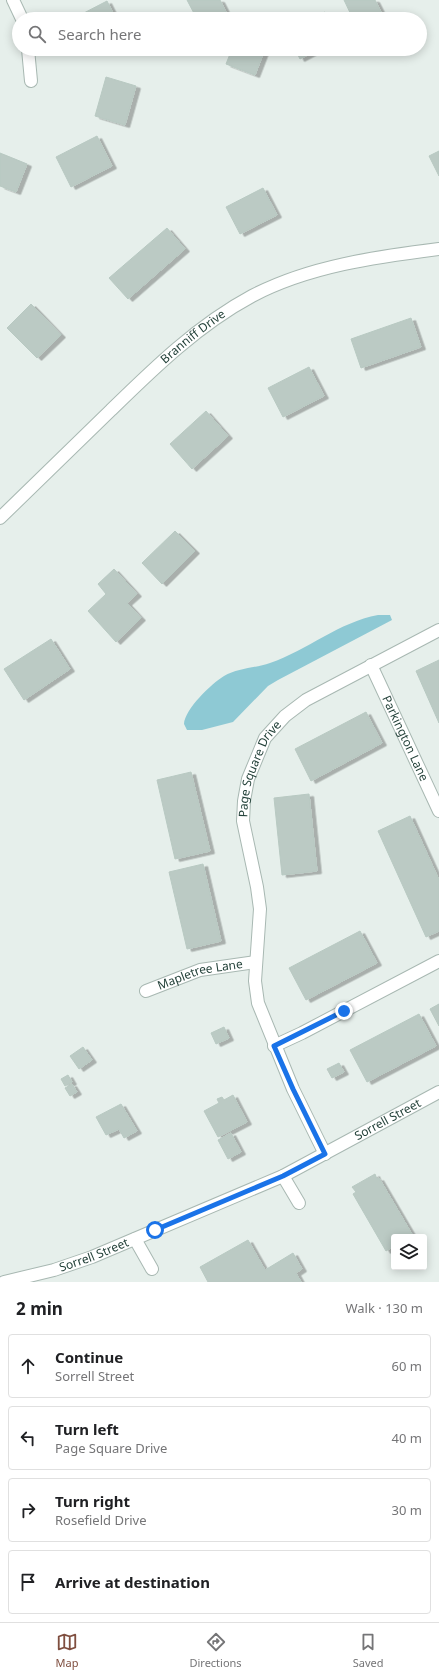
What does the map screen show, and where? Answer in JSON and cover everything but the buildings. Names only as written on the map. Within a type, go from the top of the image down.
[{"type":"street","points":[[13,0],[19,12]]},
{"type":"street","points":[[29,56],[31,81]]},
{"type":"street","name":"Branniff Drive","points":[[0,518],[186,340],[233,307],[253,296],[290,280],[348,263],[439,249]]},
{"type":"street","name":"Page Square Drive","points":[[325,1154],[296,1096],[274,1046],[258,1004],[255,981],[260,924],[259,906],[257,887],[243,821],[244,801],[248,779],[254,762],[266,738],[285,716],[306,700],[439,630]]},
{"type":"street","name":"Parkington Lane","points":[[371,665],[439,811]]},
{"type":"street","points":[[274,1046],[302,1033],[439,961]]},
{"type":"street","name":"Mapletree Lane","points":[[146,991],[200,970],[256,962]]},
{"type":"street","name":"Sorrell Street","points":[[4,1282],[54,1270],[92,1257],[283,1176],[439,1092]]},
{"type":"street","points":[[283,1176],[299,1203]]},
{"type":"street","points":[[135,1239],[152,1269]]},
{"type":"water","points":[[378,615],[390,615],[392,620],[268,686],[233,722],[202,730],[187,730],[184,724],[185,718],[189,711],[212,685],[224,676],[235,671],[265,665],[297,651],[350,624]]},
{"type":"route","points":[[155,1230],[283,1176],[325,1154],[317,1140],[274,1046],[344,1011]]}]
